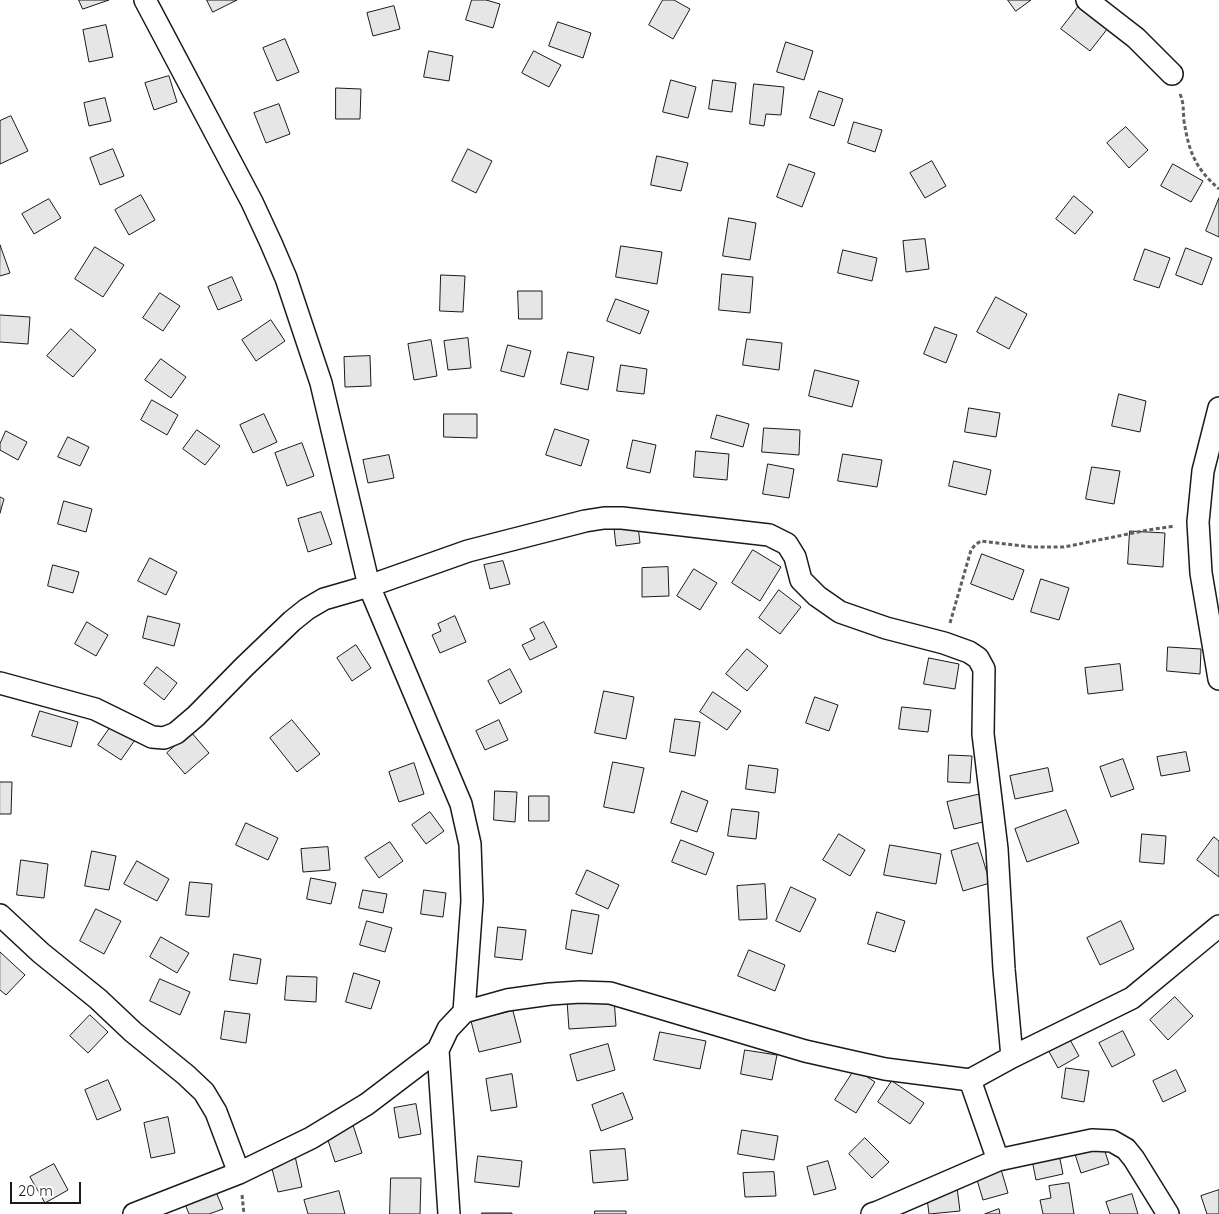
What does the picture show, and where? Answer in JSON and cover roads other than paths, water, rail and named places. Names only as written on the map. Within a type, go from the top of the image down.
[{"type":"street","points":[[145,0],[252,202],[286,278],[321,384],[369,586],[461,804],[470,844],[472,901],[464,1012]]},
{"type":"street","points":[[1087,0],[1136,38],[1172,74]]},
{"type":"street","points":[[1219,408],[1203,471],[1198,522],[1201,573],[1219,679]]},
{"type":"street","points":[[0,683],[95,709],[152,738],[164,738],[176,733],[196,716],[292,621],[324,599],[369,586],[468,551],[585,521],[604,518],[622,518],[769,535],[787,544],[795,557],[801,580],[817,596],[840,612],[886,628],[944,643],[970,652],[978,658],[984,669],[982,734],[997,849],[1004,969],[1012,1057]]},
{"type":"street","points":[[0,915],[41,953],[98,999],[204,1092],[216,1112],[239,1173]]},
{"type":"street","points":[[134,1214],[239,1173],[311,1138],[367,1104],[438,1050],[448,1029],[464,1012],[507,1000],[550,994],[610,993],[805,1051],[884,1068],[970,1080],[1012,1057],[1132,998],[1219,926]]},
{"type":"street","points":[[438,1050],[449,1214]]},
{"type":"street","points":[[970,1080],[998,1160]]},
{"type":"street","points":[[872,1214],[998,1160],[1092,1140],[1112,1141],[1126,1149],[1168,1214]]}]
